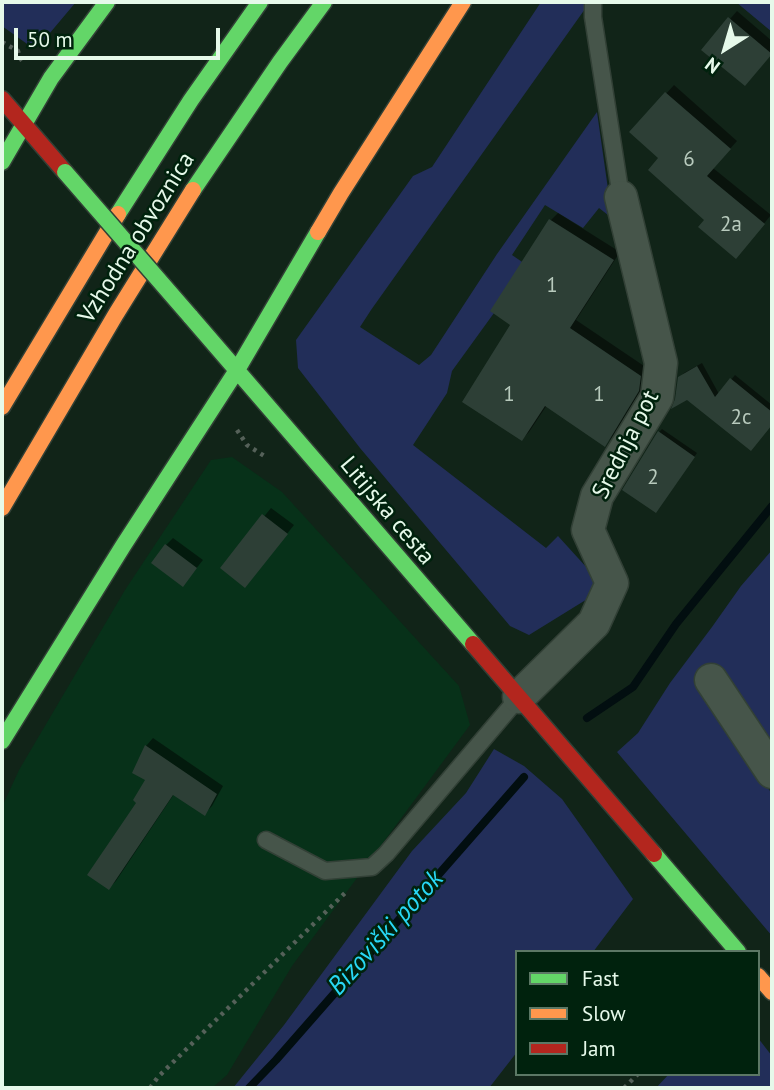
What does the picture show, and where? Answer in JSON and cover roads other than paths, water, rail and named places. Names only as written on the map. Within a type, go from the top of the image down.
[{"type":"main road","points":[[2,162],[51,78],[107,2]]},
{"type":"main road","name":"Vzhodna obvoznica","points":[[2,407],[81,270],[153,158],[260,2]]},
{"type":"main road","name":"Vzhodna obvoznica","points":[[2,508],[103,332],[177,213],[324,2]]},
{"type":"main road","points":[[2,741],[123,546],[237,370],[341,193],[463,2]]},
{"type":"main road","name":"Litijska cesta","points":[[2,99],[736,950]]},
{"type":"main road","points":[[760,978],[772,992]]},
{"type":"street","name":"Srednja pot","points":[[519,697],[594,624],[612,583],[588,530],[597,496],[657,397],[661,363],[621,198]]},
{"type":"street","points":[[711,680],[772,772]]},
{"type":"lane","points":[[593,2],[593,17],[621,198]]},
{"type":"lane","points":[[266,840],[325,871],[372,867],[519,697]]},
{"type":"waterway","points":[[587,718],[633,687],[676,624],[772,506]]},
{"type":"waterway","name":"Bizoviški potok","points":[[249,1088],[524,777]]}]
